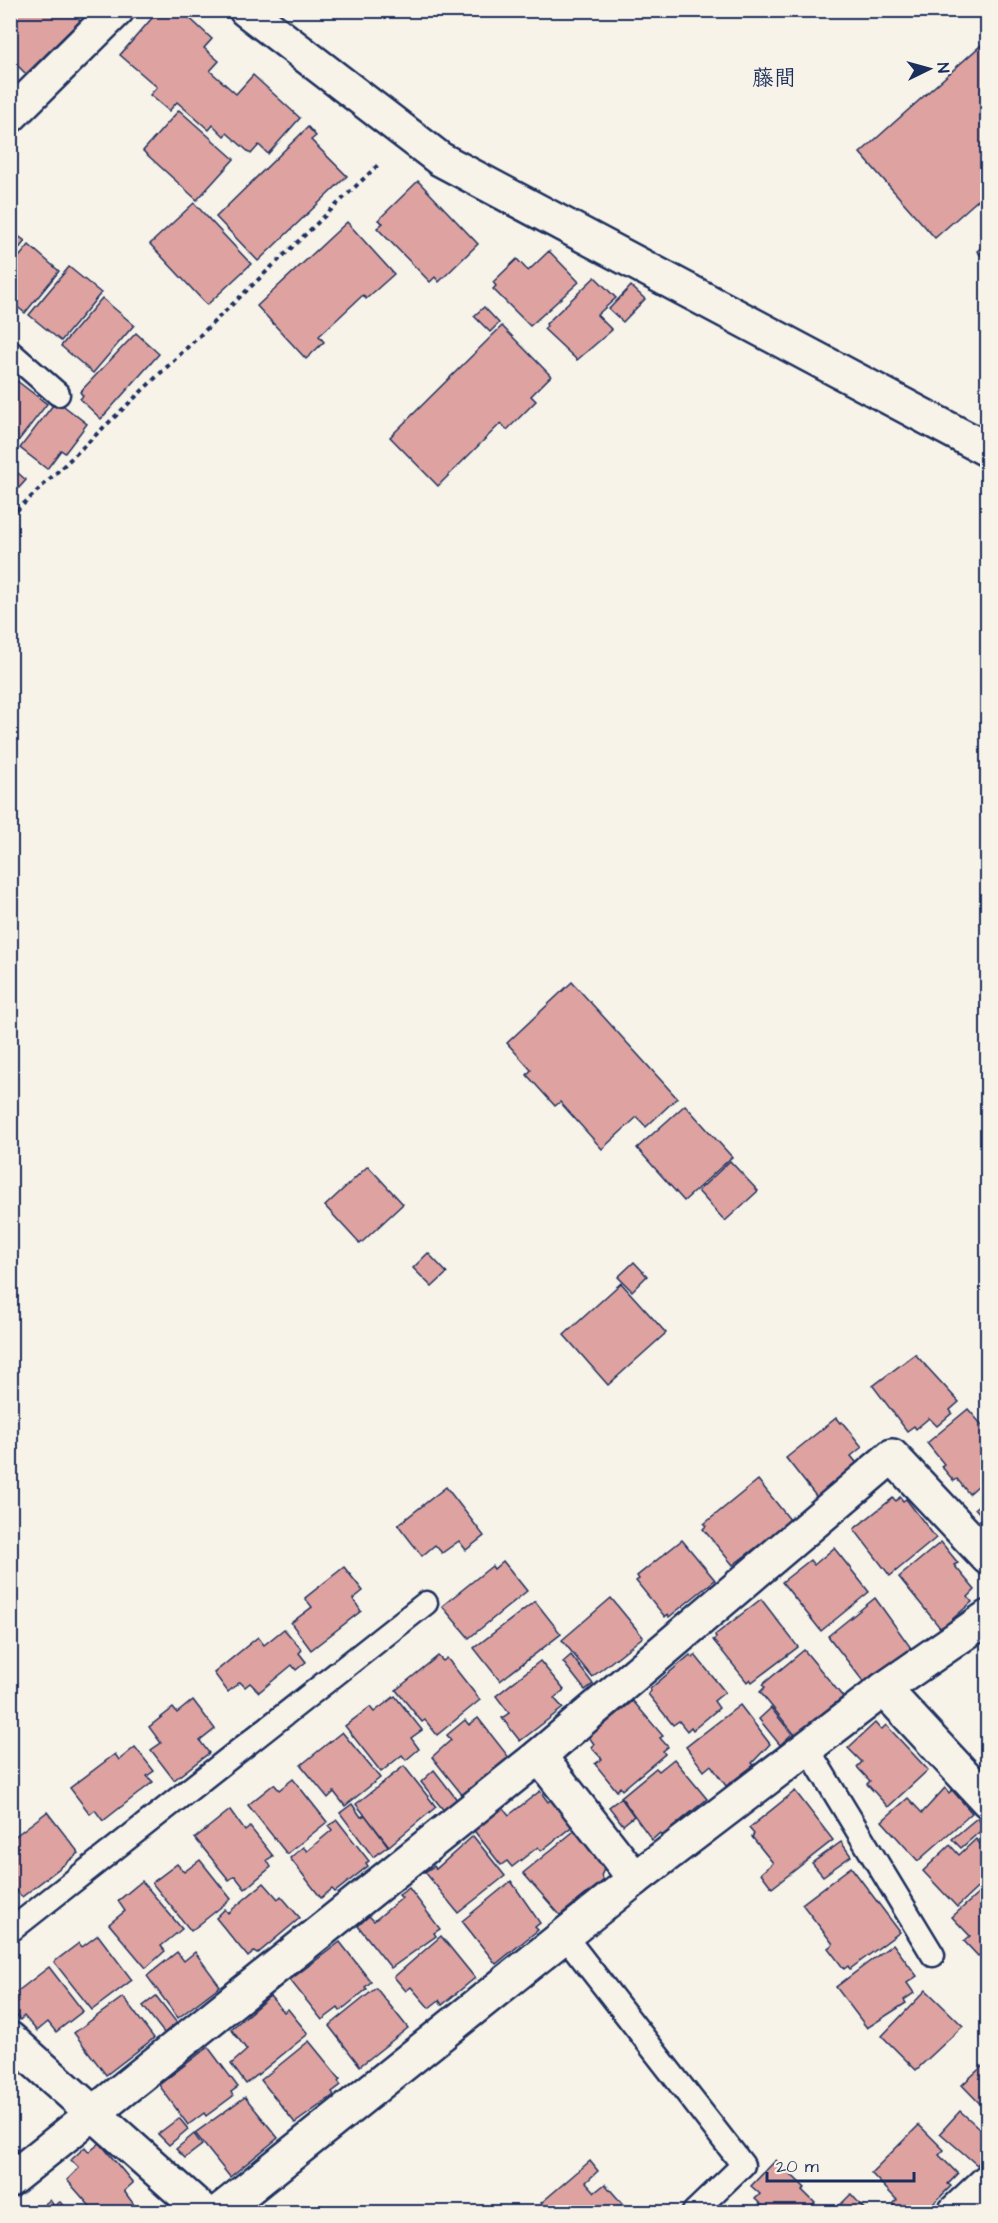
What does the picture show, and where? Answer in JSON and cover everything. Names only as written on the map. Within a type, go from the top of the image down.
[{"type":"street","points":[[10,116],[117,10]]},
{"type":"street","points":[[246,10],[440,159],[512,200],[987,450]]},
{"type":"street","points":[[10,2180],[539,1756],[892,1456],[987,1558]]},
{"type":"street","points":[[219,2212],[635,1879],[884,1689],[987,1617]]},
{"type":"street","points":[[884,1689],[987,1801]]},
{"type":"street","points":[[539,1756],[635,1879]]},
{"type":"street","points":[[10,2038],[204,2212]]},
{"type":"street","points":[[955,2212],[985,2189]]},
{"type":"lane","points":[[10,352],[58,394]]},
{"type":"lane","points":[[10,1930],[426,1604]]},
{"type":"lane","points":[[808,1749],[933,1955]]},
{"type":"lane","points":[[564,1935],[743,2165],[694,2212]]},
{"type":"path","points":[[10,517],[409,135]]},
{"type":"building","points":[[21,10],[71,10],[80,21],[26,74],[10,58],[10,21]]},
{"type":"building","points":[[159,10],[181,10],[212,39],[204,48],[219,61],[210,71],[236,94],[253,75],[300,118],[268,154],[259,145],[251,154],[227,133],[224,136],[213,125],[209,130],[177,102],[169,111],[150,95],[157,87],[120,55]]},
{"type":"building","points":[[988,39],[988,191],[935,238],[860,153]]},
{"type":"building","points":[[179,110],[234,159],[197,200],[143,151]]},
{"type":"building","points":[[308,127],[316,136],[311,140],[347,176],[258,261],[216,217]]},
{"type":"building","points":[[418,181],[478,244],[439,282],[435,277],[430,282],[377,228],[383,223],[378,220]]},
{"type":"building","points":[[194,203],[251,264],[207,305],[150,244]]},
{"type":"building","points":[[347,222],[394,274],[366,299],[363,295],[319,336],[324,342],[306,359],[257,306]]},
{"type":"building","points":[[10,230],[25,241],[10,260]]},
{"type":"building","points":[[988,242],[988,263],[977,251]]},
{"type":"building","points":[[29,245],[59,271],[25,313],[10,301],[10,268]]},
{"type":"building","points":[[549,251],[579,282],[530,326],[493,289],[496,286],[493,282],[517,259],[528,271]]},
{"type":"building","points":[[69,267],[101,293],[61,341],[29,315]]},
{"type":"building","points":[[595,277],[616,298],[597,315],[612,330],[577,360],[544,329],[546,324]]},
{"type":"building","points":[[631,286],[645,299],[623,322],[609,309]]},
{"type":"building","points":[[102,298],[134,325],[93,373],[61,346]]},
{"type":"building","points":[[484,307],[499,323],[490,332],[474,316]]},
{"type":"building","points":[[502,326],[551,376],[531,396],[536,401],[507,430],[501,423],[438,486],[390,437]]},
{"type":"building","points":[[136,333],[159,354],[101,419],[80,399],[83,396],[80,392]]},
{"type":"building","points":[[17,381],[47,404],[12,449],[10,390]]},
{"type":"building","points":[[60,403],[87,424],[65,453],[61,450],[47,469],[20,448],[53,405],[56,407]]},
{"type":"building","points":[[10,466],[26,480],[10,498]]},
{"type":"building","points":[[572,982],[677,1098],[646,1127],[637,1117],[602,1149],[560,1102],[555,1106],[527,1075],[531,1070],[507,1043]]},
{"type":"building","points":[[685,1105],[732,1157],[684,1201],[637,1148]]},
{"type":"building","points":[[730,1161],[758,1191],[725,1221],[698,1191]]},
{"type":"building","points":[[368,1166],[403,1204],[360,1244],[325,1206]]},
{"type":"building","points":[[428,1253],[447,1273],[432,1287],[413,1268]]},
{"type":"building","points":[[634,1262],[647,1276],[632,1291],[618,1277]]},
{"type":"building","points":[[621,1283],[666,1333],[608,1385],[564,1335]]},
{"type":"building","points":[[915,1354],[959,1402],[950,1410],[952,1413],[937,1426],[929,1418],[916,1429],[914,1426],[907,1431],[873,1386]]},
{"type":"building","points":[[968,1409],[988,1432],[988,1489],[985,1491],[979,1485],[969,1494],[957,1479],[954,1481],[941,1466],[944,1464],[927,1443]]},
{"type":"building","points":[[836,1418],[862,1447],[851,1456],[860,1467],[819,1500],[786,1458]]},
{"type":"building","points":[[758,1480],[791,1521],[733,1565],[703,1529],[706,1526],[704,1524]]},
{"type":"building","points":[[446,1487],[484,1536],[466,1550],[459,1541],[442,1553],[435,1545],[422,1556],[398,1525]]},
{"type":"building","points":[[900,1497],[903,1501],[906,1499],[936,1538],[890,1576],[854,1529],[893,1498],[896,1501]]},
{"type":"building","points":[[988,1497],[988,1523],[975,1508]]},
{"type":"building","points":[[682,1540],[715,1580],[669,1617],[668,1614],[665,1617],[636,1581],[639,1579],[637,1576]]},
{"type":"building","points":[[941,1542],[958,1563],[954,1565],[975,1590],[968,1597],[972,1602],[941,1629],[899,1577]]},
{"type":"building","points":[[834,1548],[869,1592],[821,1631],[782,1582],[810,1560],[814,1565]]},
{"type":"building","points":[[503,1561],[527,1591],[469,1638],[442,1606],[492,1566],[494,1569]]},
{"type":"building","points":[[344,1567],[363,1591],[353,1599],[361,1611],[311,1650],[291,1623],[312,1607],[305,1598]]},
{"type":"building","points":[[611,1598],[643,1637],[592,1677],[562,1640]]},
{"type":"building","points":[[875,1598],[911,1648],[866,1685],[828,1636]]},
{"type":"building","points":[[761,1599],[798,1647],[752,1682],[750,1679],[747,1682],[713,1640],[716,1638],[715,1635]]},
{"type":"building","points":[[535,1601],[561,1634],[500,1681],[474,1648]]},
{"type":"building","points":[[284,1629],[302,1650],[299,1653],[306,1662],[296,1670],[292,1665],[259,1692],[250,1683],[245,1687],[240,1682],[228,1692],[214,1673],[258,1637],[264,1645]]},
{"type":"building","points":[[804,1650],[843,1697],[795,1735],[760,1692],[765,1687],[762,1685]]},
{"type":"building","points":[[571,1655],[593,1684],[585,1690],[563,1662]]},
{"type":"building","points":[[690,1655],[693,1658],[695,1655],[725,1692],[714,1701],[719,1708],[693,1730],[691,1727],[687,1731],[679,1721],[673,1725],[648,1694],[650,1689]]},
{"type":"building","points":[[438,1656],[443,1661],[447,1658],[480,1700],[437,1735],[425,1720],[422,1722],[396,1690]]},
{"type":"building","points":[[540,1661],[564,1690],[554,1698],[563,1708],[520,1741],[502,1718],[509,1713],[496,1696]]},
{"type":"building","points":[[395,1696],[422,1730],[411,1738],[419,1749],[406,1760],[402,1755],[381,1772],[345,1726],[370,1707],[374,1712]]},
{"type":"building","points":[[193,1700],[215,1729],[200,1741],[209,1753],[174,1780],[151,1750],[161,1743],[149,1727],[173,1708],[177,1713]]},
{"type":"building","points":[[633,1701],[663,1736],[660,1738],[668,1747],[663,1751],[665,1754],[622,1790],[620,1787],[617,1791],[595,1764],[602,1759],[591,1747],[594,1744],[589,1737]]},
{"type":"building","points":[[740,1705],[770,1744],[752,1763],[754,1765],[726,1786],[711,1765],[704,1771],[686,1747]]},
{"type":"building","points":[[771,1708],[792,1734],[780,1745],[759,1719]]},
{"type":"building","points":[[478,1718],[511,1760],[464,1797],[432,1757],[451,1740],[447,1735],[465,1720],[469,1725]]},
{"type":"building","points":[[875,1723],[881,1730],[886,1725],[928,1770],[888,1807],[867,1784],[870,1781],[857,1767],[862,1762],[848,1748]]},
{"type":"building","points":[[342,1732],[380,1778],[345,1806],[334,1792],[328,1798],[301,1765]]},
{"type":"building","points":[[135,1747],[154,1771],[147,1776],[153,1782],[103,1821],[95,1810],[90,1814],[70,1788],[115,1754],[119,1760]]},
{"type":"building","points":[[674,1759],[707,1799],[662,1836],[660,1833],[652,1840],[621,1797],[656,1768],[659,1771]]},
{"type":"building","points":[[404,1766],[436,1807],[389,1846],[356,1804]]},
{"type":"building","points":[[434,1770],[458,1801],[445,1812],[421,1782]]},
{"type":"building","points":[[293,1779],[327,1822],[287,1854],[248,1805],[274,1784],[279,1790]]},
{"type":"building","points":[[945,1788],[949,1793],[952,1790],[972,1813],[918,1861],[882,1821],[908,1798],[922,1813]]},
{"type":"building","points":[[540,1791],[548,1802],[554,1797],[575,1824],[541,1851],[538,1847],[512,1867],[507,1861],[501,1865],[472,1828],[501,1805],[509,1815]]},
{"type":"building","points":[[795,1791],[833,1840],[772,1888],[761,1873],[773,1863],[752,1837],[754,1834],[749,1828]]},
{"type":"building","points":[[621,1798],[634,1816],[623,1825],[609,1807]]},
{"type":"building","points":[[352,1804],[361,1817],[365,1815],[388,1846],[373,1857],[340,1813]]},
{"type":"building","points":[[230,1810],[245,1831],[250,1827],[273,1856],[267,1860],[271,1867],[245,1889],[235,1876],[229,1880],[195,1838]]},
{"type":"building","points":[[47,1812],[79,1853],[22,1897],[10,1883],[10,1840]]},
{"type":"building","points":[[977,1818],[985,1827],[961,1848],[952,1839]]},
{"type":"building","points":[[337,1820],[369,1861],[366,1863],[368,1866],[335,1892],[332,1889],[321,1898],[290,1858],[303,1847],[307,1851],[332,1830],[329,1826]]},
{"type":"building","points":[[579,1827],[607,1862],[601,1876],[604,1880],[560,1915],[523,1873]]},
{"type":"building","points":[[473,1836],[505,1876],[458,1913],[425,1872],[434,1866],[436,1869]]},
{"type":"building","points":[[987,1838],[988,1878],[957,1907],[923,1871],[950,1845],[959,1855],[976,1839],[981,1845]]},
{"type":"building","points":[[841,1842],[851,1856],[823,1876],[812,1863]]},
{"type":"building","points":[[200,1860],[231,1899],[191,1931],[152,1883],[177,1864],[184,1872]]},
{"type":"building","points":[[851,1867],[900,1932],[850,1969],[848,1966],[844,1969],[828,1948],[833,1944],[802,1904]]},
{"type":"building","points":[[142,1881],[182,1929],[161,1946],[165,1951],[146,1968],[109,1924],[125,1911],[118,1901]]},
{"type":"building","points":[[511,1881],[540,1923],[535,1927],[538,1930],[496,1964],[462,1921]]},
{"type":"building","points":[[264,1883],[278,1899],[281,1896],[300,1918],[257,1954],[254,1952],[248,1957],[216,1918],[225,1909],[228,1913]]},
{"type":"building","points":[[988,1885],[988,1949],[978,1956],[964,1941],[970,1936],[952,1917]]},
{"type":"building","points":[[409,1888],[440,1929],[434,1933],[436,1936],[391,1968],[358,1926],[369,1916],[374,1921],[402,1898],[399,1895]]},
{"type":"building","points":[[98,1935],[132,1980],[92,2010],[54,1962],[79,1943],[82,1947]]},
{"type":"building","points":[[441,1936],[475,1978],[442,2005],[439,2000],[429,2008],[411,1987],[406,1991],[394,1977]]},
{"type":"building","points":[[340,1942],[371,1982],[365,1987],[367,1989],[340,2011],[338,2008],[322,2020],[290,1980]]},
{"type":"building","points":[[893,1944],[917,1976],[907,1983],[914,1993],[904,2000],[906,2003],[867,2028],[836,1987]]},
{"type":"building","points":[[177,1952],[184,1961],[195,1952],[220,1986],[178,2018],[147,1976]]},
{"type":"building","points":[[49,1967],[83,2011],[56,2032],[48,2022],[37,2031],[24,2016],[20,2020],[10,2008],[10,1997]]},
{"type":"building","points":[[376,1988],[408,2028],[360,2066],[329,2026]]},
{"type":"building","points":[[926,1990],[963,2026],[916,2070],[882,2036]]},
{"type":"building","points":[[156,1996],[177,2023],[164,2033],[143,2006]]},
{"type":"building","points":[[270,1996],[284,2012],[288,2009],[308,2034],[246,2084],[231,2064],[247,2050],[231,2029]]},
{"type":"building","points":[[123,1997],[154,2038],[106,2075],[74,2033]]},
{"type":"building","points":[[309,2041],[340,2079],[338,2081],[341,2085],[332,2092],[334,2095],[295,2123],[261,2080]]},
{"type":"building","points":[[208,2047],[238,2087],[231,2092],[233,2096],[206,2116],[204,2113],[188,2125],[159,2085]]},
{"type":"building","points":[[988,2061],[988,2112],[962,2085]]},
{"type":"building","points":[[245,2097],[278,2138],[230,2177],[195,2133]]},
{"type":"building","points":[[960,2111],[988,2136],[988,2152],[977,2165],[940,2133]]},
{"type":"building","points":[[179,2118],[188,2129],[169,2145],[158,2134]]},
{"type":"building","points":[[919,2125],[944,2150],[939,2155],[958,2174],[948,2184],[951,2186],[925,2212],[902,2212],[893,2204],[897,2200],[871,2173]]},
{"type":"building","points":[[194,2134],[202,2145],[185,2158],[176,2149]]},
{"type":"building","points":[[100,2143],[133,2183],[124,2191],[135,2206],[127,2212],[95,2212],[67,2180],[79,2168],[71,2160],[85,2147],[89,2152]]},
{"type":"building","points":[[776,2160],[805,2188],[802,2190],[815,2203],[806,2212],[769,2212],[755,2199],[760,2194],[751,2186]]},
{"type":"building","points":[[590,2161],[598,2171],[586,2182],[595,2192],[605,2184],[627,2209],[623,2212],[549,2212],[541,2203]]},
{"type":"building","points":[[851,2194],[867,2212],[825,2212],[830,2208],[834,2211]]},
{"type":"building","points":[[50,2200],[54,2206],[60,2202],[69,2212],[34,2212]]},
{"type":"district","name":"藤間","points":[[774,78]]}]
